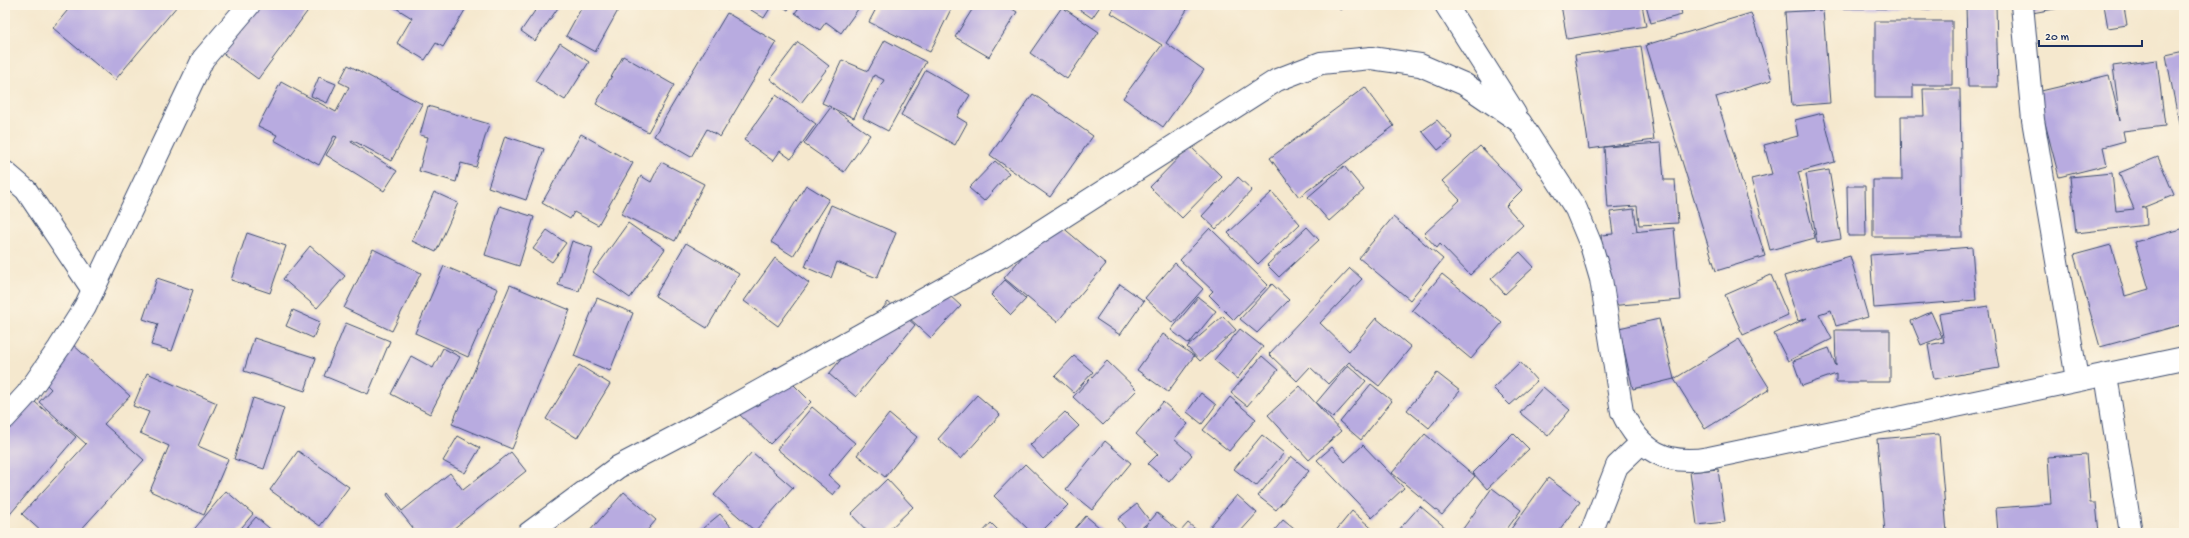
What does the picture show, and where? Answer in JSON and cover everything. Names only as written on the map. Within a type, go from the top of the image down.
[{"type":"street","points":[[5,418],[27,394],[85,307],[203,59],[249,5]]},
{"type":"street","points":[[1446,5],[1576,209],[1591,245],[1602,279],[1622,412],[1630,429],[1641,443],[1656,453],[1673,460],[1691,462],[2077,379],[2106,375],[2184,358]]},
{"type":"street","points":[[2022,5],[2033,120],[2077,379]]},
{"type":"street","points":[[529,533],[618,467],[700,424],[1002,256],[1277,80],[1321,63],[1371,58],[1420,65],[1464,84],[1520,122]]},
{"type":"street","points":[[5,172],[26,190],[93,290]]},
{"type":"street","points":[[2106,375],[2131,533]]},
{"type":"street","points":[[1591,533],[1616,466],[1641,443]]},
{"type":"building","points":[[72,5],[178,5],[115,80],[53,28]]},
{"type":"building","points":[[248,5],[312,5],[258,79],[217,49]]},
{"type":"building","points":[[391,5],[468,5],[443,47],[436,43],[425,60],[397,43],[412,18]]},
{"type":"building","points":[[539,5],[560,5],[535,41],[521,31]]},
{"type":"building","points":[[583,5],[621,5],[595,52],[566,36]]},
{"type":"building","points":[[710,5],[721,5],[719,9]]},
{"type":"building","points":[[743,5],[772,5],[764,18]]},
{"type":"building","points":[[780,5],[791,5],[788,10]]},
{"type":"building","points":[[801,5],[861,5],[841,33],[826,22],[820,30],[795,13]]},
{"type":"building","points":[[878,5],[953,5],[930,52],[869,22]]},
{"type":"building","points":[[975,5],[1006,5],[1017,12],[989,57],[955,37]]},
{"type":"building","points":[[1073,5],[1101,5],[1092,18]]},
{"type":"building","points":[[1116,5],[1190,5],[1166,43],[1204,70],[1163,127],[1123,98],[1162,45],[1111,13]]},
{"type":"building","points":[[1336,5],[1346,5],[1340,10]]},
{"type":"building","points":[[1561,5],[1642,5],[1646,26],[1567,39]]},
{"type":"building","points":[[1646,5],[1680,5],[1682,15],[1651,23]]},
{"type":"building","points":[[1818,5],[1941,5],[1941,9],[1818,8]]},
{"type":"building","points":[[1966,5],[1996,5],[1998,87],[1968,87]]},
{"type":"building","points":[[2031,5],[2071,5],[2071,6],[2032,13]]},
{"type":"building","points":[[2104,5],[2131,5],[2124,7],[2127,25],[2108,28]]},
{"type":"building","points":[[1062,7],[1099,32],[1067,79],[1030,53]]},
{"type":"building","points":[[1823,10],[1830,103],[1792,106],[1785,12]]},
{"type":"building","points":[[727,13],[776,42],[720,137],[707,129],[691,157],[654,136]]},
{"type":"building","points":[[1751,13],[1772,80],[1716,97],[1765,256],[1716,271],[1646,45]]},
{"type":"building","points":[[1875,21],[1952,21],[1952,85],[1913,85],[1913,98],[1875,98]]},
{"type":"building","points":[[885,40],[926,62],[888,131],[863,118],[884,80],[874,75],[854,118],[832,108],[870,135],[844,172],[804,144],[831,107],[822,103],[842,60],[868,71]]},
{"type":"building","points":[[798,42],[829,66],[801,103],[770,79]]},
{"type":"building","points":[[560,43],[589,62],[565,100],[535,81]]},
{"type":"building","points":[[1641,46],[1654,140],[1589,149],[1575,55]]},
{"type":"building","points":[[2184,51],[2184,143],[2183,144],[2166,55]]},
{"type":"building","points":[[623,56],[674,85],[648,132],[596,104]]},
{"type":"building","points":[[2157,60],[2165,126],[2123,131],[2125,141],[2103,147],[2107,165],[2059,177],[2037,92],[2109,75],[2120,121],[2113,66]]},
{"type":"building","points":[[348,65],[422,104],[391,161],[352,140],[351,142],[397,171],[384,191],[326,155],[337,137],[334,136],[319,165],[274,140],[277,135],[258,126],[281,82],[336,112],[349,87],[339,82]]},
{"type":"building","points":[[926,70],[970,95],[957,117],[967,123],[955,145],[901,115]]},
{"type":"building","points":[[319,77],[336,84],[327,103],[311,96]]},
{"type":"building","points":[[1365,87],[1394,126],[1299,197],[1270,158]]},
{"type":"building","points":[[1923,89],[1960,89],[1962,237],[1873,237],[1873,180],[1902,180],[1901,116],[1924,116]]},
{"type":"building","points":[[1033,94],[1093,136],[1050,197],[990,155]]},
{"type":"building","points":[[776,95],[816,124],[791,159],[780,151],[773,161],[744,140]]},
{"type":"building","points":[[428,106],[489,124],[476,167],[461,163],[456,182],[419,171],[428,137],[420,135]]},
{"type":"building","points":[[1823,113],[1835,162],[1798,172],[1815,238],[1770,250],[1751,179],[1772,174],[1764,145],[1798,136],[1795,120]]},
{"type":"building","points":[[1437,120],[1453,138],[1438,150],[1422,131]]},
{"type":"building","points":[[581,134],[633,163],[598,225],[574,212],[570,219],[542,203]]},
{"type":"building","points":[[505,136],[544,149],[526,200],[488,187]]},
{"type":"building","points":[[1661,143],[1664,180],[1675,180],[1678,223],[1639,225],[1637,206],[1608,208],[1604,147]]},
{"type":"building","points":[[1190,146],[1222,177],[1182,218],[1150,187]]},
{"type":"building","points":[[1480,146],[1522,190],[1506,206],[1523,225],[1470,275],[1440,244],[1437,248],[1424,234],[1460,200],[1442,181]]},
{"type":"building","points":[[2158,157],[2174,195],[2142,208],[2146,208],[2147,225],[2076,233],[2070,177],[2112,173],[2116,211],[2134,209],[2119,173]]},
{"type":"building","points":[[995,161],[1009,173],[984,201],[969,188]]},
{"type":"building","points":[[661,162],[704,184],[675,241],[621,214],[641,176],[651,182]]},
{"type":"building","points":[[1344,166],[1364,190],[1329,221],[1308,197]]},
{"type":"building","points":[[1829,170],[1841,239],[1817,243],[1806,174]]},
{"type":"building","points":[[1238,177],[1252,190],[1216,229],[1202,216]]},
{"type":"building","points":[[806,185],[829,199],[793,256],[771,242]]},
{"type":"building","points":[[1847,186],[1865,186],[1866,236],[1848,236]]},
{"type":"building","points":[[434,192],[458,203],[436,252],[412,241]]},
{"type":"building","points":[[1272,192],[1300,224],[1258,264],[1228,233]]},
{"type":"building","points":[[831,205],[896,233],[877,278],[837,262],[831,278],[805,267]]},
{"type":"building","points":[[500,206],[534,217],[519,266],[485,255]]},
{"type":"building","points":[[1634,209],[1637,231],[1632,232],[1674,228],[1681,300],[1608,306],[1601,235],[1613,234],[1610,212]]},
{"type":"building","points":[[1393,217],[1443,259],[1410,300],[1359,258]]},
{"type":"building","points":[[1054,220],[1106,264],[1057,322],[1004,278]]},
{"type":"building","points":[[628,223],[665,249],[630,298],[593,272]]},
{"type":"building","points":[[1307,227],[1319,240],[1279,277],[1267,265]]},
{"type":"building","points":[[1210,228],[1268,285],[1234,320],[1209,295],[1213,291],[1180,260]]},
{"type":"building","points":[[2184,228],[2184,324],[2100,347],[2074,255],[2111,245],[2125,296],[2149,289],[2135,242]]},
{"type":"building","points":[[547,230],[566,243],[552,262],[533,249]]},
{"type":"building","points":[[247,233],[286,246],[270,293],[231,280]]},
{"type":"building","points":[[572,241],[593,248],[579,291],[558,285]]},
{"type":"building","points":[[686,243],[739,274],[707,328],[655,296]]},
{"type":"building","points":[[310,246],[345,276],[317,308],[283,279]]},
{"type":"building","points":[[1972,247],[1976,300],[1874,308],[1870,255]]},
{"type":"building","points":[[373,249],[421,273],[392,331],[344,308]]},
{"type":"building","points":[[1520,252],[1534,267],[1505,294],[1491,279]]},
{"type":"building","points":[[1850,256],[1868,317],[1836,326],[1831,310],[1819,314],[1832,339],[1788,361],[1774,334],[1807,318],[1798,321],[1784,276]]},
{"type":"building","points":[[775,258],[809,283],[778,326],[744,301]]},
{"type":"building","points":[[1175,263],[1203,289],[1173,323],[1145,298]]},
{"type":"building","points":[[444,266],[498,289],[468,357],[415,333]]},
{"type":"building","points":[[1350,268],[1362,279],[1320,323],[1349,351],[1376,318],[1411,347],[1379,386],[1349,362],[1328,384],[1310,367],[1297,381],[1269,354]]},
{"type":"building","points":[[1442,274],[1502,323],[1471,359],[1412,310]]},
{"type":"building","points":[[1771,275],[1788,315],[1743,335],[1725,295]]},
{"type":"building","points":[[157,278],[193,290],[172,351],[151,345],[158,324],[143,319]]},
{"type":"building","points":[[1005,280],[1026,299],[1011,315],[991,295]]},
{"type":"building","points":[[1120,284],[1144,301],[1120,335],[1096,319]]},
{"type":"building","points":[[1272,284],[1289,300],[1257,333],[1240,319]]},
{"type":"building","points":[[510,285],[570,310],[512,449],[452,424]]},
{"type":"building","points":[[938,285],[961,306],[931,338],[908,317]]},
{"type":"building","points":[[1198,297],[1216,311],[1189,344],[1171,330]]},
{"type":"building","points":[[597,298],[633,313],[610,371],[574,356]]},
{"type":"building","points":[[888,302],[915,325],[856,397],[829,374]]},
{"type":"building","points":[[1988,306],[1999,368],[1934,379],[1928,345],[1944,342],[1939,314]]},
{"type":"building","points":[[293,310],[320,322],[313,338],[286,326]]},
{"type":"building","points":[[1931,312],[1942,337],[1921,345],[1911,321]]},
{"type":"building","points":[[1223,316],[1236,330],[1200,361],[1187,347]]},
{"type":"building","points":[[1659,319],[1674,379],[1633,389],[1619,328]]},
{"type":"building","points":[[346,323],[390,341],[368,394],[324,376]]},
{"type":"building","points":[[1240,329],[1263,347],[1237,379],[1214,360]]},
{"type":"building","points":[[1835,330],[1890,330],[1890,382],[1836,382],[1836,374],[1802,386],[1793,361],[1829,348],[1836,366]]},
{"type":"building","points":[[1163,334],[1194,356],[1168,392],[1137,370]]},
{"type":"building","points":[[254,338],[316,358],[305,391],[244,371]]},
{"type":"building","points":[[1739,339],[1770,389],[1705,429],[1674,379]]},
{"type":"building","points":[[71,343],[130,396],[104,424],[144,460],[78,533],[43,533],[22,514],[86,444],[39,402],[51,389],[39,377]]},
{"type":"building","points":[[443,348],[460,357],[430,414],[391,394],[411,356],[433,368]]},
{"type":"building","points":[[1074,356],[1093,372],[1074,393],[1055,376]]},
{"type":"building","points":[[1262,356],[1278,370],[1247,406],[1231,393]]},
{"type":"building","points":[[1107,361],[1137,390],[1103,425],[1073,397]]},
{"type":"building","points":[[1520,362],[1537,381],[1510,405],[1493,388]]},
{"type":"building","points":[[579,365],[610,384],[577,438],[546,419]]},
{"type":"building","points":[[1348,365],[1366,381],[1333,418],[1316,403]]},
{"type":"building","points":[[776,367],[811,402],[770,444],[735,410]]},
{"type":"building","points":[[147,373],[217,403],[198,446],[228,459],[204,515],[150,491],[169,446],[140,433],[149,412],[133,406]]},
{"type":"building","points":[[1437,373],[1460,391],[1429,428],[1407,410]]},
{"type":"building","points":[[1371,384],[1392,401],[1361,440],[1340,422]]},
{"type":"building","points":[[1300,386],[1341,431],[1309,460],[1268,415]]},
{"type":"building","points":[[1543,387],[1570,410],[1548,436],[1520,413]]},
{"type":"building","points":[[22,391],[76,437],[5,520],[5,411]]},
{"type":"building","points":[[1201,393],[1216,405],[1202,424],[1187,412]]},
{"type":"building","points":[[977,395],[1000,415],[961,459],[938,439]]},
{"type":"building","points":[[1230,397],[1256,419],[1229,451],[1203,430]]},
{"type":"building","points":[[253,398],[284,408],[264,469],[234,459]]},
{"type":"building","points":[[1163,402],[1188,424],[1174,439],[1192,455],[1169,482],[1148,464],[1158,454],[1136,434]]},
{"type":"building","points":[[812,407],[855,443],[828,475],[840,486],[833,495],[777,449]]},
{"type":"building","points":[[1065,412],[1079,426],[1043,459],[1030,445]]},
{"type":"building","points":[[889,414],[917,437],[885,477],[857,455]]},
{"type":"building","points":[[1513,433],[1529,449],[1487,489],[1473,473]]},
{"type":"building","points":[[1425,434],[1475,476],[1442,515],[1392,473]]},
{"type":"building","points":[[1939,434],[1947,533],[1885,533],[1877,439]]},
{"type":"building","points":[[1262,435],[1284,453],[1256,486],[1234,469]]},
{"type":"building","points":[[458,436],[480,448],[465,473],[443,461]]},
{"type":"building","points":[[1105,441],[1131,463],[1092,510],[1066,489]]},
{"type":"building","points":[[1363,445],[1404,488],[1372,518],[1317,460],[1332,447],[1345,462]]},
{"type":"building","points":[[298,451],[349,487],[320,526],[270,490]]},
{"type":"building","points":[[511,452],[526,471],[448,533],[417,533],[387,495],[388,493],[402,511],[450,473],[463,490]]},
{"type":"building","points":[[752,452],[793,488],[755,531],[714,495]]},
{"type":"building","points":[[2086,454],[2090,503],[2096,503],[2099,533],[1998,533],[1996,508],[2051,504],[2048,457]]},
{"type":"building","points":[[1291,456],[1309,471],[1276,510],[1258,496]]},
{"type":"building","points":[[1025,464],[1068,505],[1040,533],[1032,533],[994,496]]},
{"type":"building","points":[[1718,469],[1725,522],[1697,525],[1690,472]]},
{"type":"building","points":[[1548,478],[1580,502],[1557,533],[1508,533]]},
{"type":"building","points":[[887,479],[913,507],[886,533],[869,533],[851,514]]},
{"type":"building","points":[[1492,488],[1521,510],[1504,533],[1460,533]]},
{"type":"building","points":[[226,491],[253,514],[237,533],[191,533]]},
{"type":"building","points":[[624,492],[656,520],[645,533],[588,533]]},
{"type":"building","points":[[1237,495],[1257,513],[1239,533],[1215,533],[1209,528]]},
{"type":"building","points":[[1137,504],[1150,521],[1157,513],[1180,532],[1188,523],[1200,533],[1140,533],[1149,522],[1135,533],[1129,533],[1118,519]]},
{"type":"building","points":[[1420,506],[1447,529],[1444,533],[1396,533]]},
{"type":"building","points":[[1352,511],[1377,533],[1334,533]]},
{"type":"building","points":[[720,514],[734,530],[731,533],[697,533]]},
{"type":"building","points":[[1086,516],[1106,533],[1071,533]]},
{"type":"building","points":[[256,517],[275,533],[242,533]]},
{"type":"building","points":[[1283,520],[1299,533],[1272,533]]},
{"type":"building","points":[[991,523],[1001,533],[982,533]]}]
